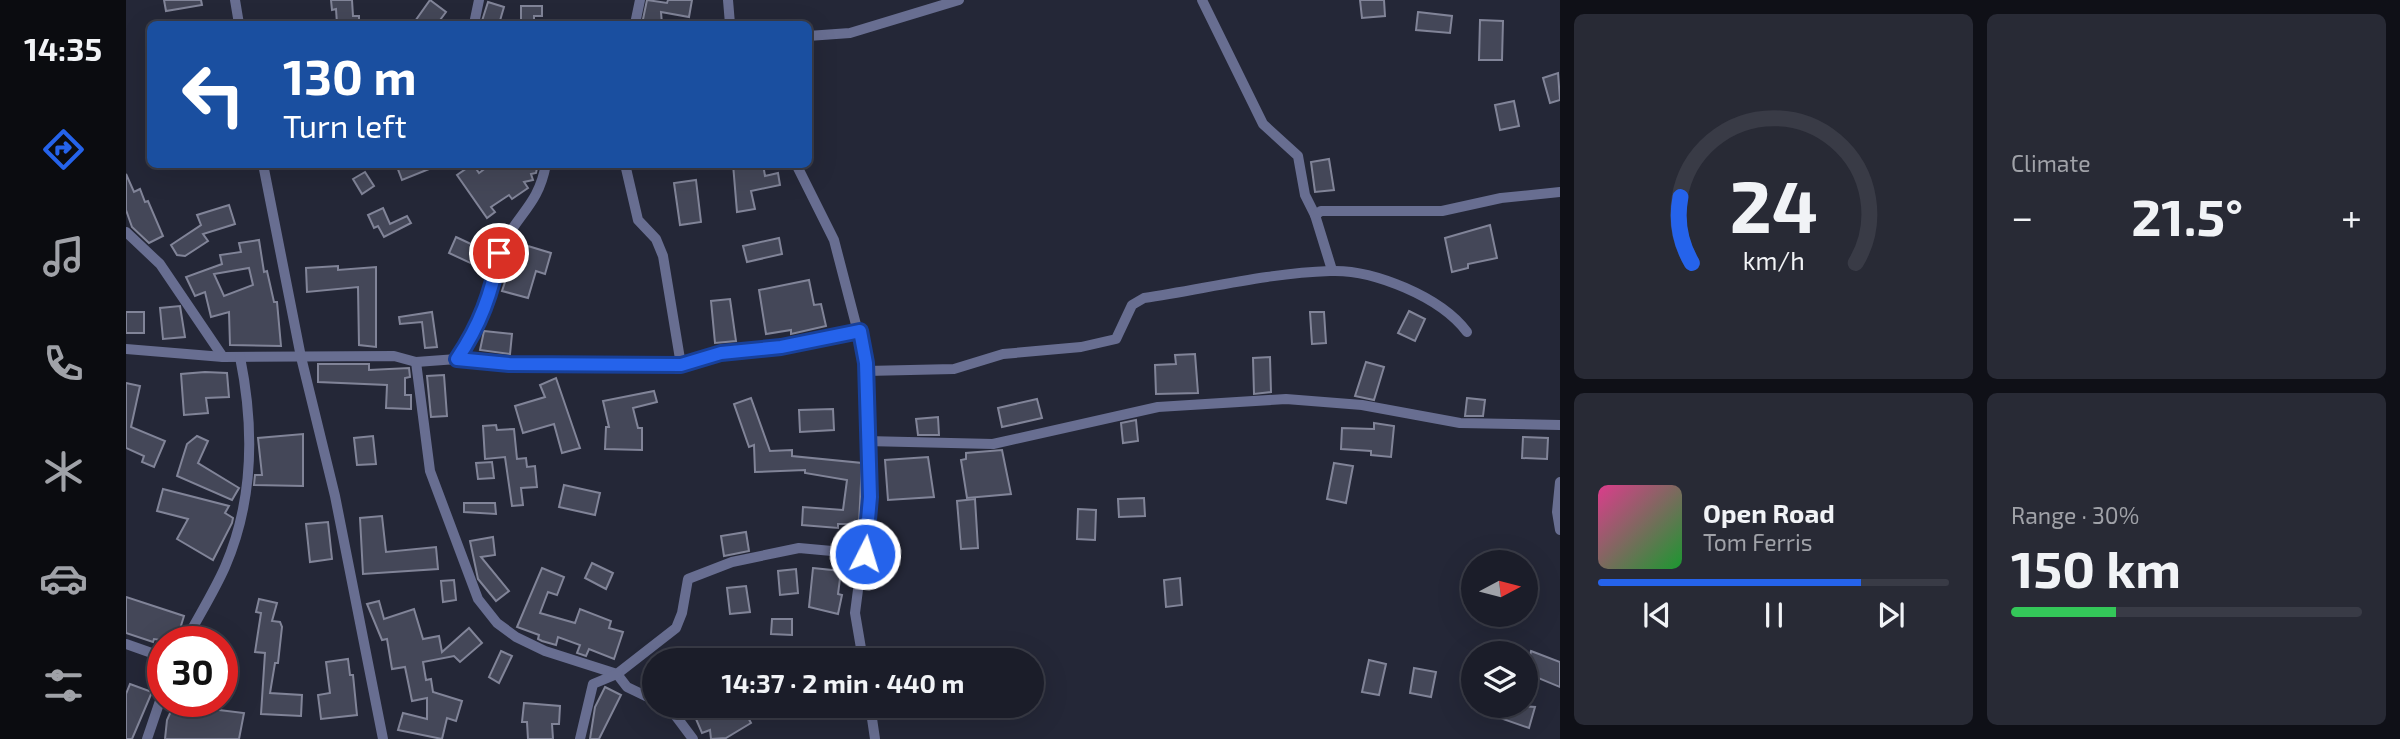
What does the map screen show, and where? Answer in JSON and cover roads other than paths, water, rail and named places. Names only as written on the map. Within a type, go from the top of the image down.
[{"type":"street","points":[[235,0],[238,21]]},
{"type":"street","points":[[475,21],[479,0]]},
{"type":"street","points":[[636,21],[640,0]]},
{"type":"street","points":[[728,0],[730,21]]},
{"type":"street","points":[[812,36],[850,33],[959,0]]},
{"type":"street","points":[[1202,0],[1262,124],[1298,156],[1305,195],[1315,215],[1332,271]]},
{"type":"street","points":[[264,168],[301,357],[335,496],[383,739]]},
{"type":"street","points":[[457,359],[476,330],[492,294],[499,253],[513,225],[533,204],[542,186],[545,168]]},
{"type":"street","points":[[626,168],[638,220],[656,239],[663,256],[681,365]]},
{"type":"street","points":[[798,168],[834,240],[860,331],[866,371],[866,441],[870,497],[865,554],[855,613],[861,648]]},
{"type":"street","points":[[1315,215],[1321,211],[1442,211],[1501,198],[1560,192]]},
{"type":"street","points":[[126,232],[166,272],[223,357]]},
{"type":"street","points":[[866,371],[954,369],[1003,354],[1082,347],[1116,339],[1132,305],[1144,298],[1332,271],[1363,275],[1407,288],[1455,315],[1467,332]]},
{"type":"street","points":[[126,349],[223,357],[394,356],[416,362],[457,359],[509,364],[681,365],[721,353],[781,347],[860,331]]},
{"type":"street","points":[[194,626],[225,568],[243,511],[250,430],[249,403],[240,357]]},
{"type":"street","points":[[416,362],[430,471],[478,599],[497,623],[516,638],[617,674],[627,687],[642,694]]},
{"type":"street","points":[[866,441],[993,443],[1158,407],[1286,399],[1362,405],[1460,423],[1560,425]]},
{"type":"street","points":[[1560,482],[1556,512],[1560,530]]},
{"type":"street","points":[[580,739],[593,684],[617,674],[676,628],[682,613],[688,579],[697,574],[799,548],[865,554]]},
{"type":"street","points":[[126,644],[147,651]]},
{"type":"street","points":[[148,739],[155,717]]},
{"type":"street","points":[[677,718],[693,739]]},
{"type":"street","points":[[872,718],[875,739]]}]
